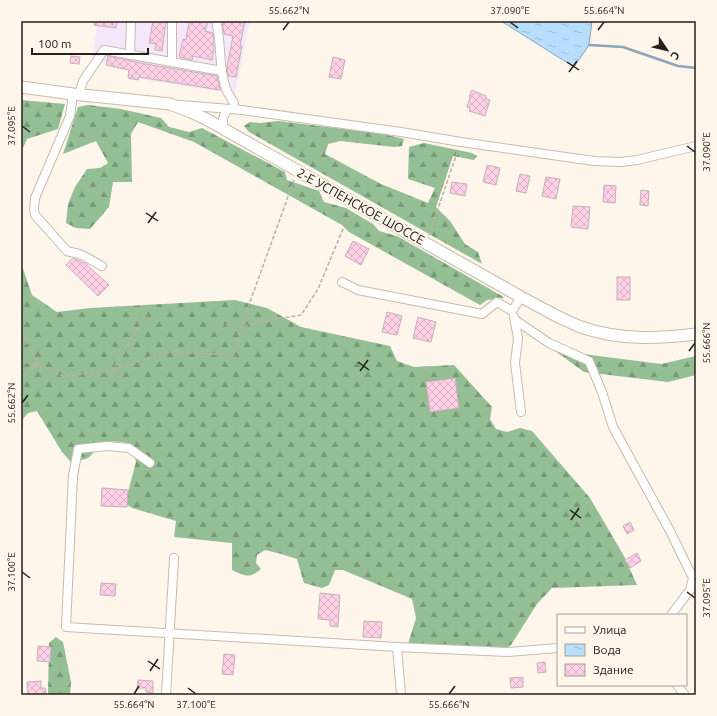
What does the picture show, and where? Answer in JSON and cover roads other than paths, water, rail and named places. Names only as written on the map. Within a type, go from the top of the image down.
[{"type":"main road","name":"2-Е УСПЕНСКОЕ ШОССЕ","points":[[21,87],[170,104],[191,112],[229,132],[521,297],[570,322],[591,330],[625,337],[663,338],[696,334]]},
{"type":"street","points":[[130,21],[130,55]]},
{"type":"street","points":[[172,21],[172,62]]},
{"type":"street","points":[[216,21],[222,71],[231,106]]},
{"type":"street","points":[[102,266],[85,256],[67,251],[35,215],[34,209],[35,198],[70,116],[76,94],[83,81],[104,50],[222,71]]},
{"type":"street","points":[[170,104],[231,106],[321,121],[594,161],[621,162],[648,158],[696,146]]},
{"type":"street","points":[[229,132],[225,129],[222,121],[223,116],[231,106]]},
{"type":"street","points":[[342,282],[358,290],[482,314],[497,302],[512,311],[518,338],[515,363],[521,412]]},
{"type":"street","points":[[512,311],[521,297]]},
{"type":"street","points":[[515,320],[550,343],[589,361],[602,392],[613,427],[670,531],[693,578],[690,590],[672,614]]},
{"type":"street","points":[[150,463],[129,448],[107,446],[78,449],[73,476],[66,627],[397,647],[507,652],[557,648]]},
{"type":"street","points":[[166,695],[174,558]]},
{"type":"street","points":[[397,647],[401,695]]},
{"type":"street","points":[[678,686],[685,695]]},
{"type":"water","points":[[501,21],[592,21],[589,45],[574,67]]},
{"type":"waterway","points":[[589,45],[623,47],[678,66],[696,68]]}]
